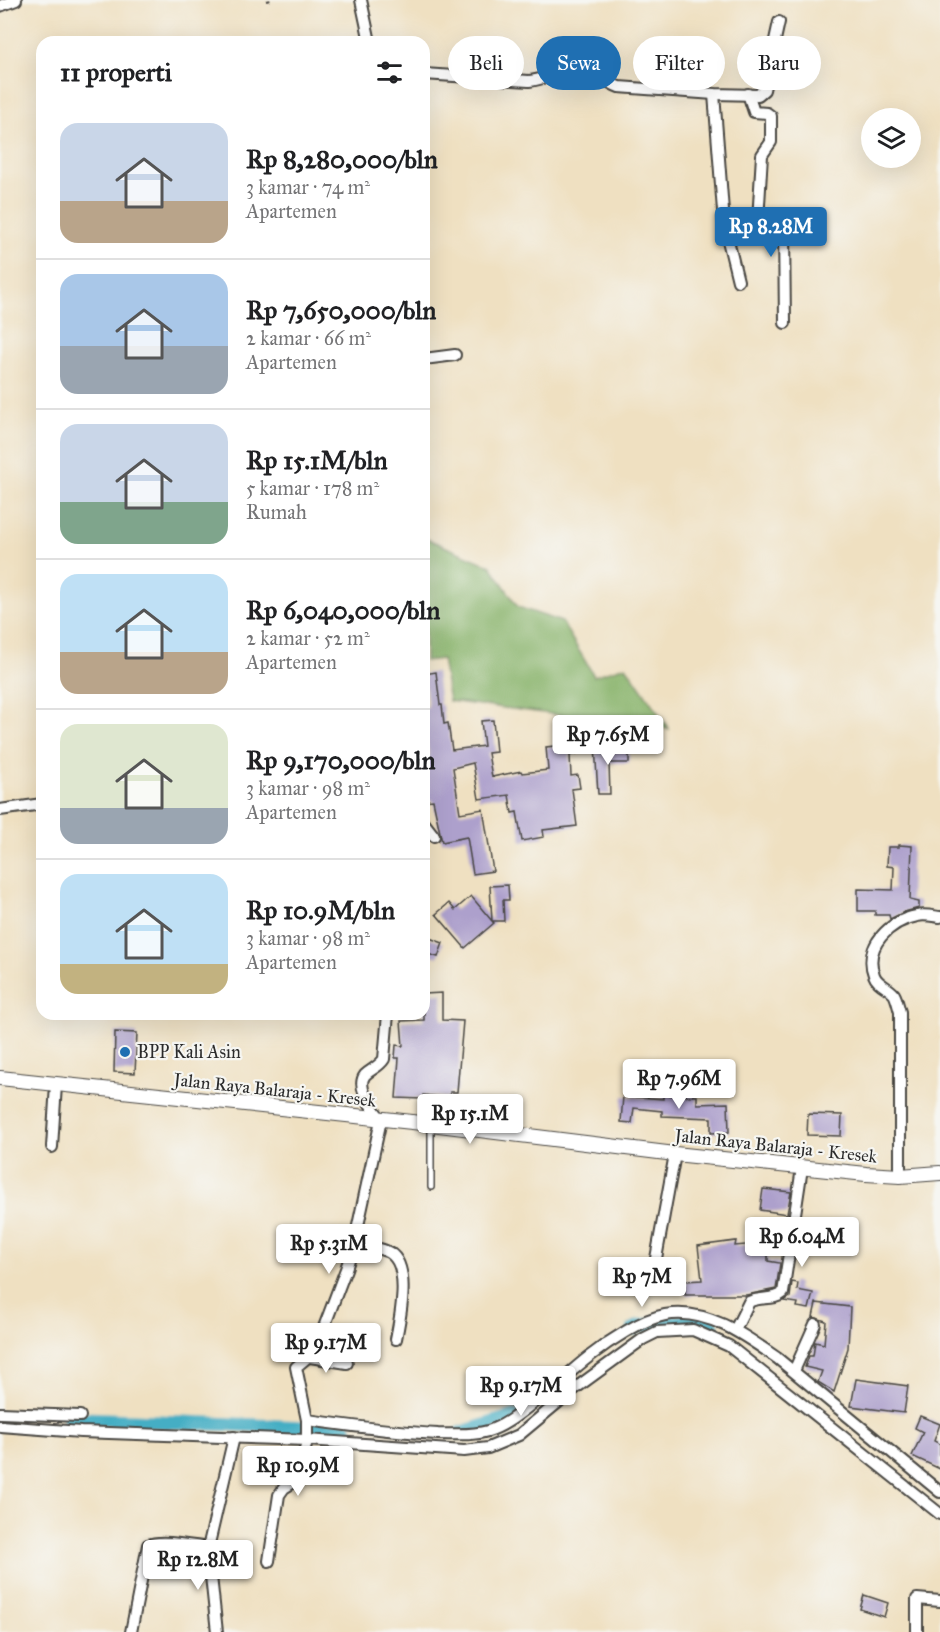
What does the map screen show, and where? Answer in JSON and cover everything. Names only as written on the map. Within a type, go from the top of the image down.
[{"type":"street","points":[[0,6],[16,0]]},
{"type":"street","points":[[361,0],[369,36]]},
{"type":"street","points":[[430,74],[529,81],[540,80],[565,71],[580,70],[593,72],[608,84],[619,87],[714,94],[758,94],[763,92],[779,22]]},
{"type":"street","points":[[714,94],[724,224],[738,281]]},
{"type":"street","points":[[748,94],[754,112],[767,113],[771,116],[771,142],[762,156],[758,221]]},
{"type":"street","points":[[724,224],[758,221],[784,227],[785,323]]},
{"type":"street","points":[[430,358],[455,355]]},
{"type":"street","points":[[0,810],[36,805]]},
{"type":"street","points":[[430,830],[434,836]]},
{"type":"street","points":[[900,1176],[900,1012],[893,994],[874,978],[872,950],[888,929],[902,921],[922,915],[940,917]]},
{"type":"street","points":[[269,1561],[279,1495],[284,1488],[299,1479],[307,1430],[296,1370],[300,1362],[310,1357],[315,1351],[354,1244],[381,1120],[362,1084],[367,1073],[380,1065],[384,1059],[387,1020]]},
{"type":"street","name":"Jalan Raya Balaraja - Kresek","points":[[0,1078],[431,1124],[802,1168],[900,1176],[940,1173]]},
{"type":"street","points":[[52,1147],[56,1085]]},
{"type":"street","points":[[651,1286],[675,1154]]},
{"type":"street","points":[[735,1330],[749,1302],[759,1298],[779,1297],[783,1293],[802,1168]]},
{"type":"street","points":[[354,1244],[388,1251],[396,1258],[403,1289],[396,1339]]},
{"type":"street","points":[[0,1426],[81,1432],[234,1437],[307,1430],[470,1434],[485,1432],[497,1428],[514,1417],[553,1388],[591,1355],[631,1329],[664,1315],[696,1315],[749,1338],[794,1371],[924,1490],[940,1514]]},
{"type":"street","points":[[794,1371],[815,1324]]},
{"type":"street","points":[[307,1430],[464,1451],[488,1448],[519,1435],[573,1390],[643,1339],[657,1332],[693,1330],[729,1346],[924,1490],[940,1492]]},
{"type":"street","points":[[310,1357],[347,1363]]},
{"type":"street","points":[[0,1413],[80,1416]]},
{"type":"street","points":[[217,1632],[208,1548],[234,1437]]},
{"type":"street","points":[[130,1632],[148,1545],[164,1543],[208,1548]]},
{"type":"street","points":[[917,1632],[917,1599],[940,1601]]},
{"type":"lane","points":[[431,1124],[431,1186]]},
{"type":"path","points":[[266,1],[271,0]]},
{"type":"green space","points":[[430,540],[491,566],[518,607],[562,622],[594,676],[626,666],[669,729],[449,701],[442,659],[430,660]]},
{"type":"building","points":[[436,672],[440,705],[442,705],[444,724],[448,723],[452,750],[484,746],[481,721],[493,720],[496,752],[488,753],[492,777],[521,771],[522,773],[548,770],[546,747],[574,744],[576,754],[570,755],[571,776],[578,775],[580,788],[572,789],[577,826],[543,830],[544,837],[522,841],[517,812],[512,813],[509,795],[479,799],[473,763],[453,768],[460,813],[483,809],[493,871],[473,874],[467,837],[442,842],[433,800],[430,800],[430,673]]},
{"type":"building","points":[[595,745],[607,745],[607,751],[629,750],[629,763],[609,763],[610,794],[598,794]]},
{"type":"building","points":[[899,845],[912,846],[910,900],[919,902],[919,908],[890,919],[889,915],[875,915],[875,911],[858,911],[858,889],[893,890],[894,867],[887,866],[888,847],[899,847]]},
{"type":"building","points":[[508,885],[509,900],[503,900],[504,921],[492,921],[490,886]]},
{"type":"building","points":[[471,896],[494,923],[465,948],[436,914],[449,903],[455,910]]},
{"type":"building","points":[[430,938],[443,943],[438,957],[430,955]]},
{"type":"building","points":[[442,993],[442,1020],[463,1021],[457,1092],[450,1092],[450,1098],[423,1095],[423,1099],[396,1098],[399,1058],[395,1058],[396,1045],[403,1046],[401,1021],[430,1020],[430,994]]},
{"type":"building","name":"BPP Kali Asin","points":[[115,1032],[137,1033],[135,1073],[114,1072]]},
{"type":"building","points":[[663,1095],[697,1096],[697,1104],[728,1103],[729,1132],[711,1133],[711,1118],[662,1116],[662,1111],[634,1108],[632,1123],[621,1122],[623,1096],[663,1099]]},
{"type":"building","points":[[808,1114],[842,1115],[841,1136],[807,1135]]},
{"type":"building","points":[[763,1189],[791,1192],[787,1214],[760,1210]]},
{"type":"building","points":[[736,1241],[735,1246],[768,1243],[768,1261],[780,1263],[776,1289],[746,1295],[685,1295],[685,1281],[702,1280],[698,1246]]},
{"type":"building","points":[[792,1282],[798,1283],[797,1290],[813,1293],[809,1309],[797,1307],[798,1303],[784,1301],[790,1297]]},
{"type":"building","points":[[816,1303],[850,1307],[848,1348],[834,1392],[818,1382],[822,1371],[805,1367],[809,1356],[813,1356],[815,1342],[824,1344],[826,1321],[813,1317]]},
{"type":"building","points":[[856,1379],[908,1386],[904,1413],[851,1406]]},
{"type":"building","points":[[920,1416],[940,1424],[934,1441],[940,1444],[940,1469],[912,1456],[923,1432],[915,1428]]},
{"type":"building","points":[[864,1595],[888,1603],[884,1617],[860,1609]]},
{"type":"waterway","points":[[634,1329],[639,1326],[698,1320],[712,1325]]},
{"type":"waterway","points":[[461,1433],[514,1416]]},
{"type":"waterway","points":[[69,1418],[346,1429]]},
{"type":"place","name":"BPP Kali Asin","points":[[125,1052]]}]
